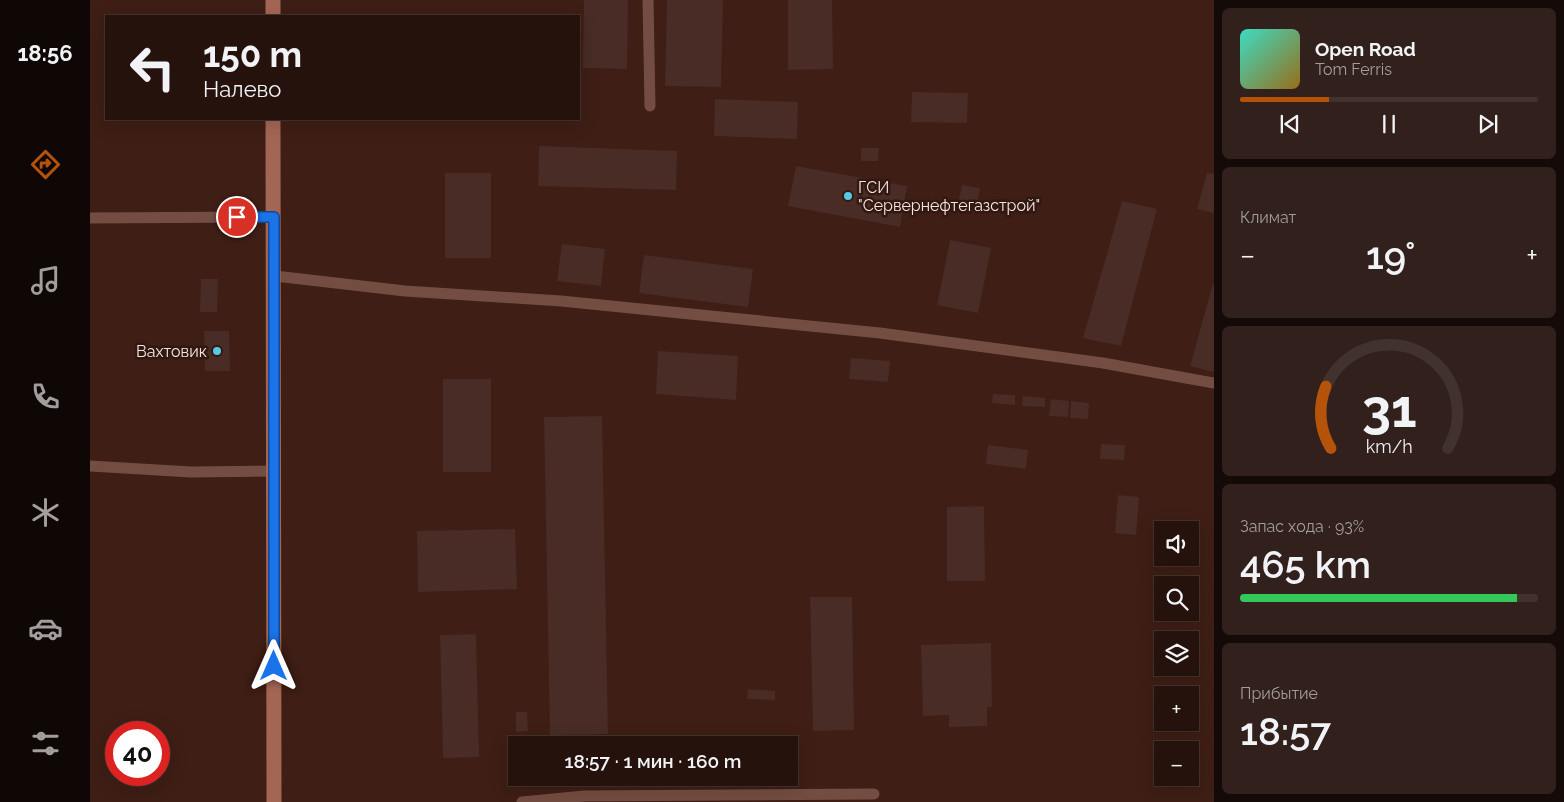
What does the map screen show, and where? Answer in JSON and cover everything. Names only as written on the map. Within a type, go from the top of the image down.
[{"type":"street","points":[[273,0],[273,15]]},
{"type":"street","points":[[274,120],[274,802]]},
{"type":"lane","points":[[648,0],[650,106]]},
{"type":"lane","points":[[90,218],[274,217]]},
{"type":"lane","points":[[274,276],[404,291],[561,301],[880,333],[1103,363],[1214,383]]},
{"type":"lane","points":[[90,466],[191,472],[274,471]]},
{"type":"lane","points":[[522,802],[584,796],[874,794]]},
{"type":"shaded area","points":[[90,0],[1214,0],[1214,802],[90,802]]},
{"type":"building","points":[[584,0],[628,0],[627,69],[583,68]]},
{"type":"building","points":[[667,0],[723,0],[721,87],[665,86]]},
{"type":"building","points":[[788,0],[832,0],[833,69],[788,70]]},
{"type":"building","points":[[912,92],[968,93],[967,123],[911,122]]},
{"type":"building","points":[[715,99],[798,102],[797,139],[714,136]]},
{"type":"building","points":[[539,146],[677,151],[676,190],[538,186]]},
{"type":"building","points":[[861,148],[879,148],[878,161],[861,161]]},
{"type":"building","name":"ГСИ \"Сервернефтегазстрой\"","points":[[796,166],[907,186],[900,227],[788,206]]},
{"type":"building","points":[[445,173],[491,173],[491,258],[445,258]]},
{"type":"building","points":[[1207,173],[1214,174],[1214,213],[1197,209]]},
{"type":"building","points":[[962,185],[980,188],[976,213],[957,210]]},
{"type":"building","points":[[1122,201],[1157,209],[1121,346],[1083,338]]},
{"type":"building","points":[[950,240],[991,248],[978,313],[937,305]]},
{"type":"building","points":[[562,244],[605,249],[601,286],[557,281]]},
{"type":"building","points":[[644,255],[753,269],[748,307],[639,293]]},
{"type":"building","points":[[201,279],[218,279],[217,312],[200,312]]},
{"type":"building","points":[[1214,284],[1214,372],[1190,366]]},
{"type":"building","name":"Вахтовик","points":[[204,331],[229,331],[230,371],[205,371]]},
{"type":"building","points":[[658,351],[738,356],[736,400],[656,394]]},
{"type":"building","points":[[851,358],[890,361],[888,382],[849,379]]},
{"type":"building","points":[[443,379],[491,379],[491,472],[443,472]]},
{"type":"building","points":[[993,394],[1015,395],[1015,405],[992,403]]},
{"type":"building","points":[[1023,396],[1045,398],[1045,407],[1022,406]]},
{"type":"building","points":[[1051,399],[1069,401],[1068,417],[1049,416]]},
{"type":"building","points":[[1071,401],[1089,403],[1088,419],[1070,418]]},
{"type":"building","points":[[602,416],[608,734],[550,735],[544,417]]},
{"type":"building","points":[[1101,444],[1125,445],[1124,460],[1100,459]]},
{"type":"building","points":[[988,445],[1028,450],[1026,469],[986,464]]},
{"type":"building","points":[[1118,495],[1139,497],[1136,535],[1115,533]]},
{"type":"building","points":[[984,506],[985,581],[947,581],[947,507]]},
{"type":"building","points":[[515,529],[517,589],[418,592],[417,531]]},
{"type":"building","points":[[810,597],[852,597],[854,730],[813,731]]},
{"type":"building","points":[[476,634],[479,757],[443,758],[440,635]]},
{"type":"building","points":[[991,643],[992,707],[987,707],[987,726],[949,727],[949,715],[923,716],[921,645]]},
{"type":"building","points":[[748,689],[775,691],[775,700],[747,699]]},
{"type":"building","points":[[516,712],[527,712],[528,731],[516,732]]},
{"type":"place","name":"ГСИ \"Сервернефтегазстрой\"","points":[[848,196]]},
{"type":"place","name":"Вахтовик","points":[[217,351]]},
{"type":"route","points":[[237,217],[274,217],[274,666]]}]
